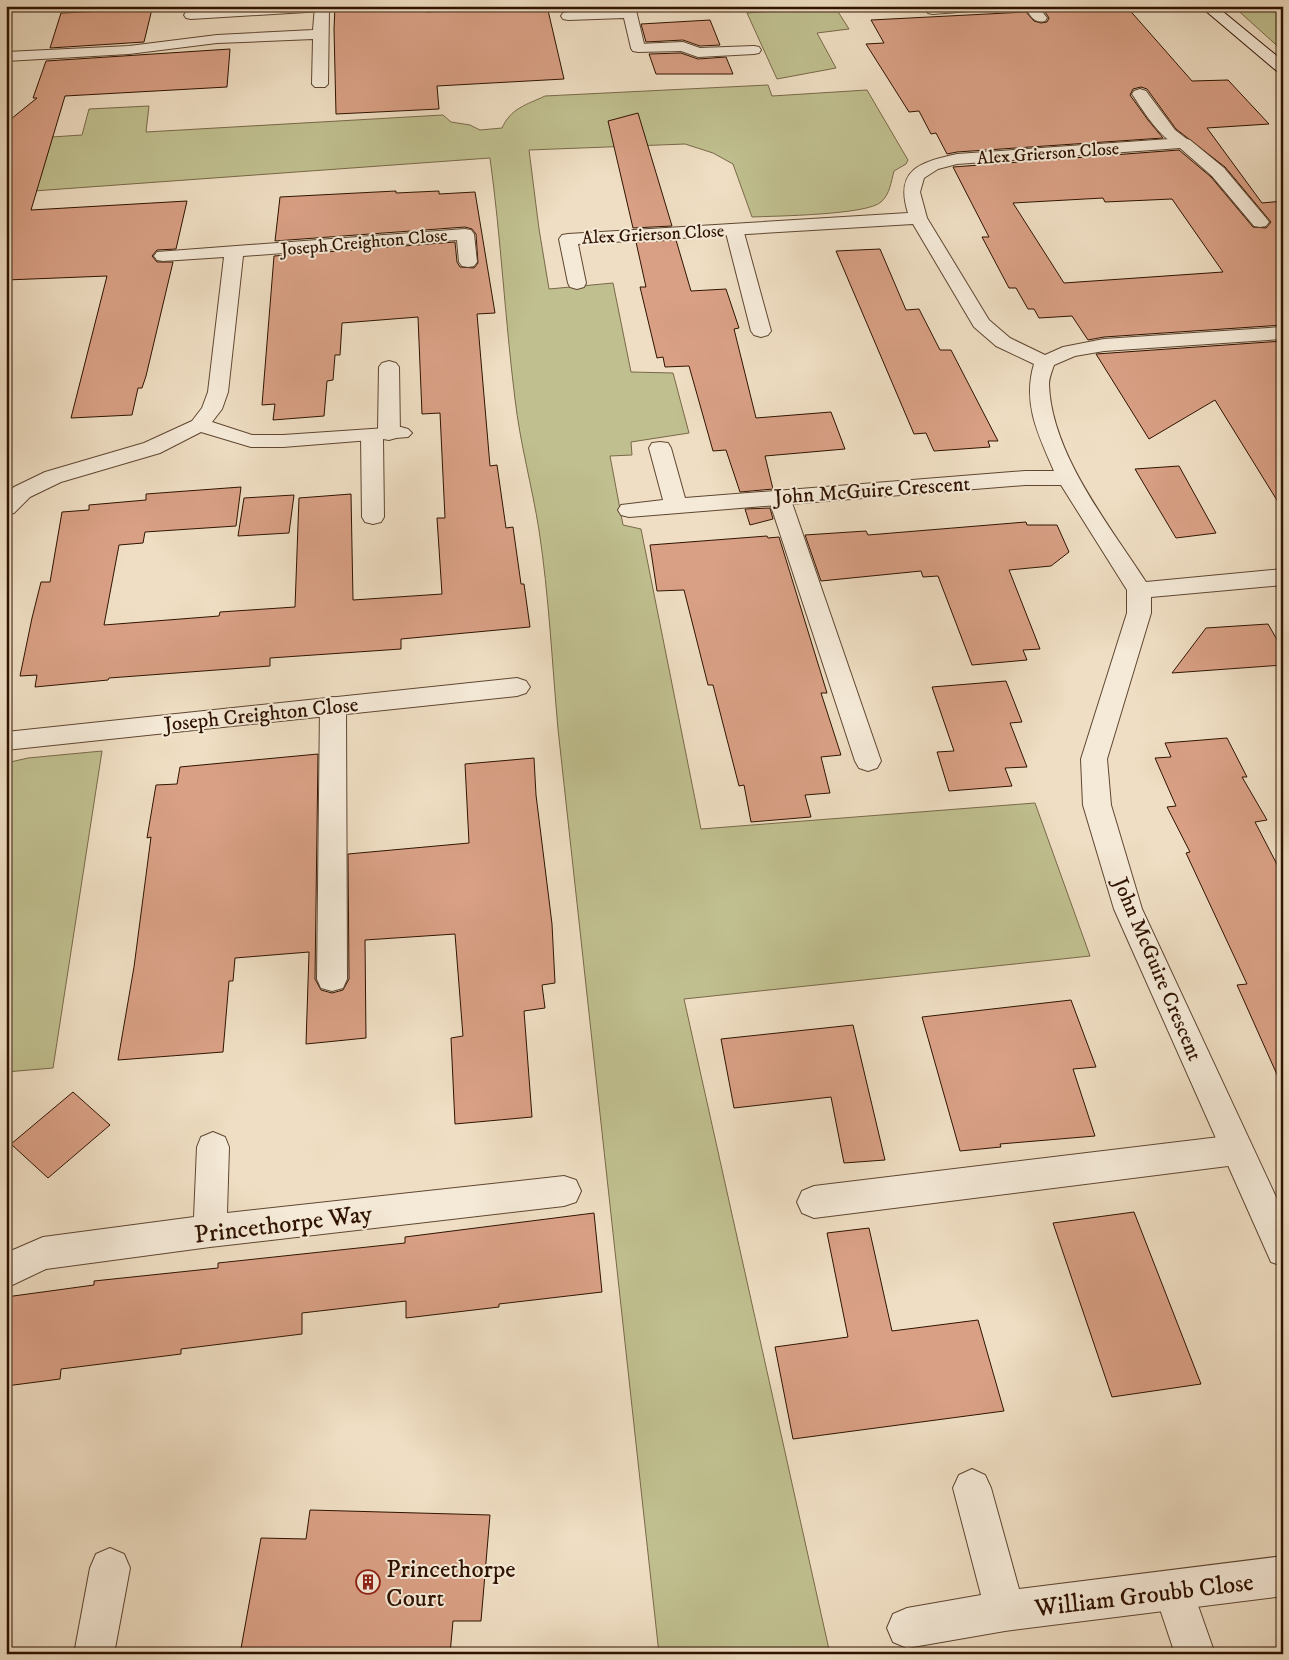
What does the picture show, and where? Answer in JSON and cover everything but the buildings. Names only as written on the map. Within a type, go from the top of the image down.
[{"type":"street","points":[[933,10],[983,6]]},
{"type":"street","points":[[1207,6],[1283,69]]},
{"type":"street","points":[[191,15],[322,8],[320,84]]},
{"type":"street","points":[[568,16],[629,10],[638,48],[683,46],[698,53],[754,50]]},
{"type":"street","points":[[6,57],[129,50],[217,39],[320,34]]},
{"type":"street","points":[[1140,94],[1170,133],[1218,172],[1260,222]]},
{"type":"street","name":"Alex Grierson Close","points":[[1045,362],[1002,342],[981,324],[918,218],[912,202],[911,184],[920,172],[934,164],[957,159],[1184,143]]},
{"type":"street","name":"Alex Grierson Close","points":[[577,283],[567,236],[734,229],[918,218]]},
{"type":"street","points":[[734,229],[761,331]]},
{"type":"street","name":"Joseph Creighton Close","points":[[163,256],[465,234],[468,262]]},
{"type":"street","points":[[6,508],[14,488],[152,448],[199,425],[212,408],[218,392],[234,252]]},
{"type":"street","points":[[1283,333],[1104,345],[1070,351],[1045,362],[1039,382],[1044,424],[1068,478],[1139,590],[1283,577]]},
{"type":"street","points":[[372,517],[387,434],[389,367]]},
{"type":"street","points":[[199,425],[251,441],[283,441],[387,434]]},
{"type":"street","points":[[660,448],[676,506]]},
{"type":"street","name":"John McGuire Crescent","points":[[629,510],[1026,478],[1068,478]]},
{"type":"street","points":[[779,497],[868,761]]},
{"type":"street","name":"John McGuire Crescent","points":[[1139,590],[1139,613],[1094,759],[1097,805],[1128,909],[1283,1250]]},
{"type":"street","name":"Joseph Creighton Close","points":[[6,741],[517,687]]},
{"type":"street","points":[[332,979],[333,706]]},
{"type":"street","points":[[210,1231],[214,1147]]},
{"type":"street","points":[[814,1202],[1236,1150]]},
{"type":"street","name":"Princethorpe Way","points":[[6,1271],[43,1253],[210,1231],[564,1191]]},
{"type":"street","name":"William Groubb Close","points":[[972,1488],[1005,1611]]},
{"type":"street","points":[[94,1654],[110,1568]]},
{"type":"street","name":"William Groubb Close","points":[[907,1628],[1005,1611],[1283,1576]]},
{"type":"street","points":[[1174,1591],[1195,1654]]},
{"type":"shaded area","points":[[1233,6],[1283,6],[1283,51]]},
{"type":"shaded area","points":[[835,7],[849,29],[817,33],[836,68],[777,79],[747,13]]},
{"type":"shaded area","points":[[768,85],[772,96],[867,90],[908,160],[906,164],[894,171],[888,192],[881,202],[858,210],[752,217],[733,164],[713,153],[685,144],[529,150],[549,289],[613,283],[631,372],[673,373],[689,433],[631,442],[632,455],[610,456],[623,525],[641,529],[701,829],[1035,803],[1090,956],[684,999],[830,1654],[659,1654],[558,729],[545,580],[539,530],[515,399],[490,158],[6,193],[6,140],[82,135],[89,109],[149,106],[146,132],[443,115],[451,122],[470,125],[480,130],[502,128],[515,111],[545,96]]},
{"type":"shaded area","points":[[102,751],[53,1068],[6,1072],[6,763],[28,758]]},
{"type":"place","name":"Princethorpe Court","points":[[368,1582]]}]
